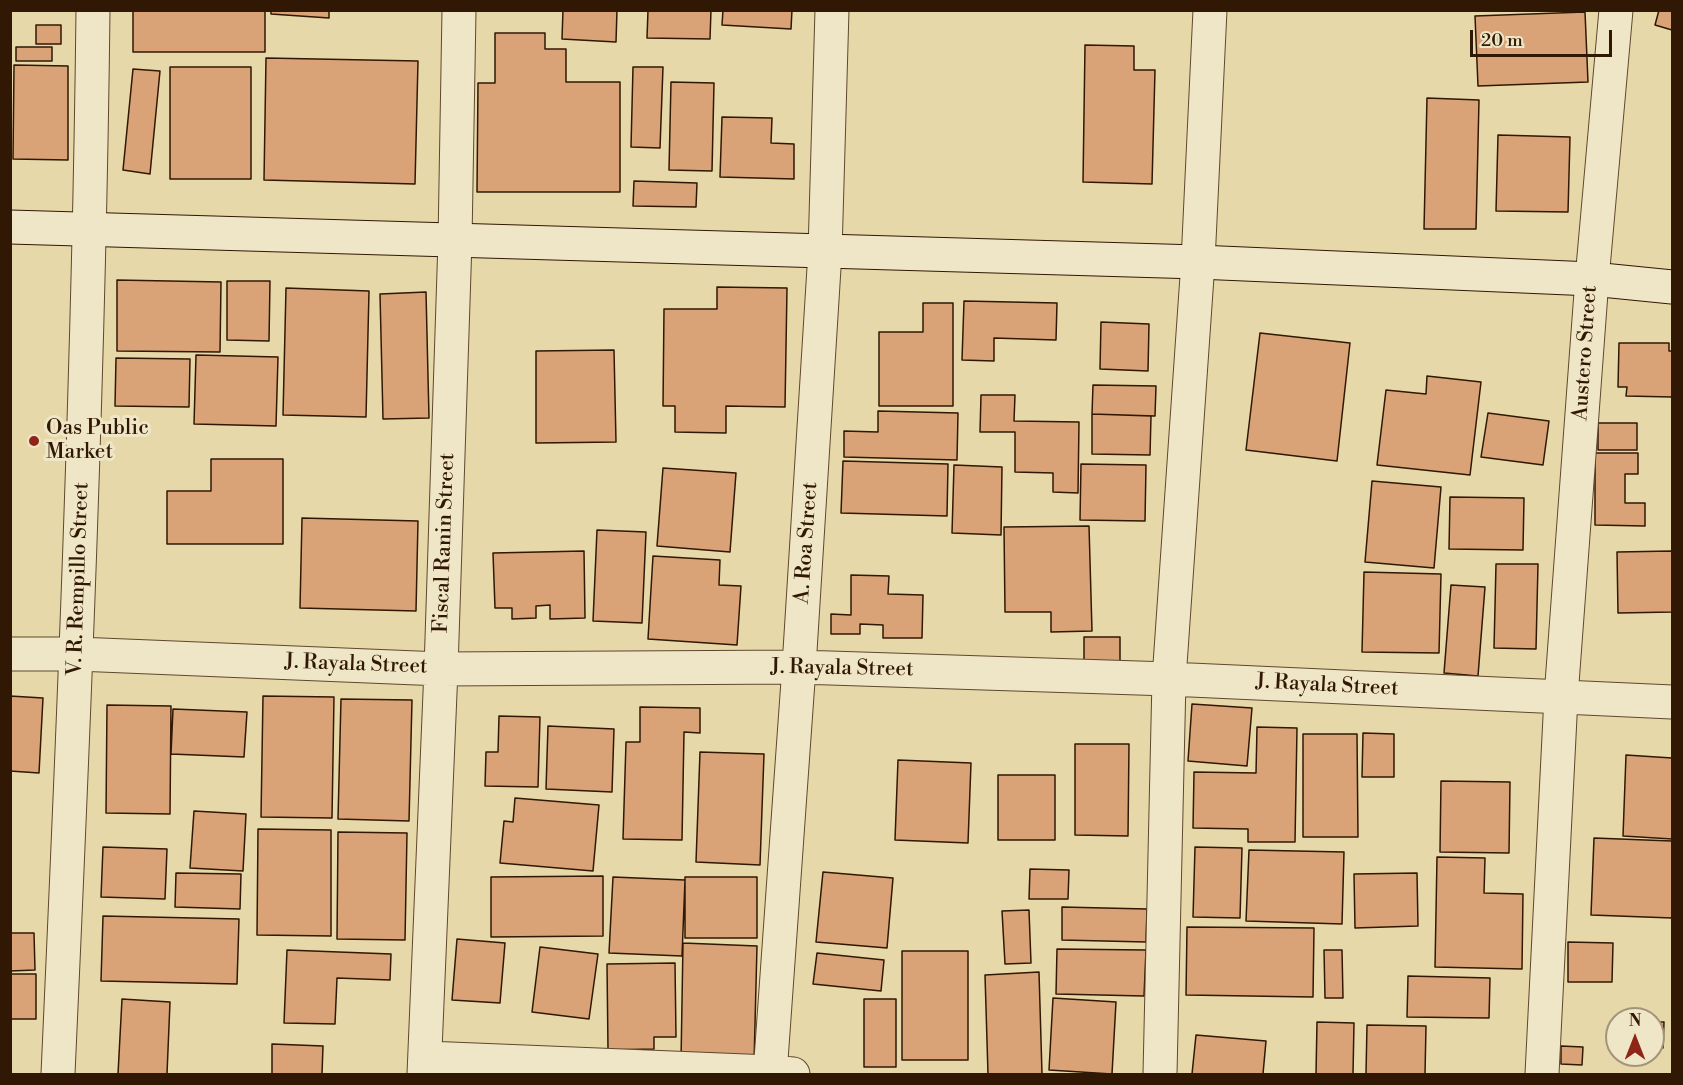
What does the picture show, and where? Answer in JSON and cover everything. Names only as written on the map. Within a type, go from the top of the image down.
[{"type":"street","name":"V. R. Rempillo Street","points":[[58,1074],[77,654],[90,229],[93,10]]},
{"type":"street","name":"Fiscal Ranin Street","points":[[425,1066],[455,241],[459,10]]},
{"type":"street","name":"A. Roa Street","points":[[778,1074],[799,667],[825,252],[832,10]]},
{"type":"street","points":[[1160,1074],[1169,679],[1198,262],[1210,10]]},
{"type":"street","name":"Austero Street","points":[[1542,1074],[1561,696],[1592,279],[1616,10]]},
{"type":"street","points":[[10,226],[1198,262],[1592,279],[1672,287]]},
{"type":"street","name":"J. Rayala Street","points":[[10,654],[77,654],[441,669],[799,667],[1169,679],[1672,702]]},
{"type":"street","points":[[425,1066],[778,1074]]},
{"type":"building","points":[[133,10],[265,10],[265,52],[133,52]]},
{"type":"building","points":[[271,10],[329,10],[329,18],[271,14]]},
{"type":"building","points":[[563,10],[617,10],[616,42],[562,39]]},
{"type":"building","points":[[648,10],[711,10],[710,39],[647,38]]},
{"type":"building","points":[[723,10],[792,10],[791,29],[722,25]]},
{"type":"building","points":[[1659,10],[1672,10],[1672,30],[1655,25]]},
{"type":"building","points":[[1585,12],[1588,82],[1478,86],[1475,16]]},
{"type":"building","points":[[36,25],[61,25],[61,44],[36,44]]},
{"type":"building","points":[[495,33],[545,33],[545,49],[566,49],[566,82],[620,82],[620,192],[477,192],[478,83],[495,83]]},
{"type":"building","points":[[1085,45],[1134,46],[1134,70],[1155,70],[1152,184],[1083,182]]},
{"type":"building","points":[[16,47],[52,47],[52,61],[16,61]]},
{"type":"building","points":[[266,58],[418,61],[415,184],[264,180]]},
{"type":"building","points":[[14,65],[68,66],[68,160],[13,159]]},
{"type":"building","points":[[170,67],[251,67],[251,179],[170,179]]},
{"type":"building","points":[[633,67],[663,67],[660,148],[631,147]]},
{"type":"building","points":[[133,69],[160,71],[150,174],[123,170]]},
{"type":"building","points":[[671,82],[714,83],[712,171],[669,170]]},
{"type":"building","points":[[1427,98],[1479,100],[1476,229],[1424,229]]},
{"type":"building","points":[[722,117],[772,118],[771,143],[794,144],[794,179],[720,177]]},
{"type":"building","points":[[1498,135],[1570,137],[1568,212],[1496,211]]},
{"type":"building","points":[[634,181],[697,183],[696,207],[633,206]]},
{"type":"building","points":[[117,280],[221,282],[220,352],[117,351]]},
{"type":"building","points":[[227,281],[270,281],[269,341],[227,340]]},
{"type":"building","points":[[717,287],[787,288],[785,407],[726,406],[726,433],[675,432],[675,406],[663,406],[664,309],[717,309]]},
{"type":"building","points":[[286,288],[369,291],[366,417],[283,415]]},
{"type":"building","points":[[426,292],[429,418],[383,419],[380,294]]},
{"type":"building","points":[[964,301],[1057,303],[1056,340],[994,338],[994,361],[962,360]]},
{"type":"building","points":[[923,303],[953,303],[953,406],[879,406],[879,332],[923,332]]},
{"type":"building","points":[[1101,322],[1149,324],[1148,371],[1100,369]]},
{"type":"building","points":[[1260,333],[1350,343],[1337,461],[1246,450]]},
{"type":"building","points":[[1619,343],[1669,343],[1669,351],[1672,351],[1672,397],[1626,396],[1627,387],[1618,387]]},
{"type":"building","points":[[614,350],[616,442],[536,443],[536,351]]},
{"type":"building","points":[[196,355],[278,357],[276,426],[194,424]]},
{"type":"building","points":[[116,358],[190,359],[189,407],[115,406]]},
{"type":"building","points":[[1427,376],[1481,382],[1470,475],[1377,465],[1386,390],[1426,394]]},
{"type":"building","points":[[1093,385],[1156,386],[1155,416],[1092,414]]},
{"type":"building","points":[[981,395],[1015,395],[1014,421],[1079,422],[1078,493],[1053,492],[1053,473],[1015,472],[1015,432],[980,432]]},
{"type":"building","points":[[878,411],[958,413],[957,460],[844,457],[844,431],[878,432]]},
{"type":"building","points":[[1488,413],[1549,421],[1543,465],[1481,457]]},
{"type":"building","points":[[1092,414],[1151,416],[1150,455],[1092,454]]},
{"type":"building","points":[[1598,423],[1637,423],[1637,450],[1598,450]]},
{"type":"building","points":[[1595,453],[1638,453],[1638,474],[1625,474],[1625,503],[1645,503],[1645,526],[1595,525]]},
{"type":"building","points":[[211,459],[283,459],[283,544],[167,544],[167,491],[211,491]]},
{"type":"building","points":[[843,461],[948,464],[947,516],[841,513]]},
{"type":"building","points":[[1081,464],[1146,465],[1145,521],[1080,520]]},
{"type":"building","points":[[954,465],[1002,467],[1001,535],[952,533]]},
{"type":"building","points":[[663,468],[736,473],[730,552],[657,546]]},
{"type":"building","points":[[1372,481],[1441,487],[1434,568],[1365,562]]},
{"type":"building","points":[[1450,497],[1524,498],[1523,550],[1449,549]]},
{"type":"building","points":[[302,518],[418,521],[416,611],[300,608]]},
{"type":"building","points":[[1089,526],[1092,631],[1051,632],[1051,612],[1005,612],[1004,527]]},
{"type":"building","points":[[597,530],[646,532],[642,623],[593,621]]},
{"type":"building","points":[[584,551],[585,618],[550,619],[550,605],[536,606],[536,618],[512,619],[512,608],[495,608],[493,553]]},
{"type":"building","points":[[1672,551],[1672,612],[1618,613],[1617,552]]},
{"type":"building","points":[[653,556],[720,560],[719,585],[741,586],[737,645],[648,639]]},
{"type":"building","points":[[1496,564],[1538,564],[1536,649],[1494,648]]},
{"type":"building","points":[[1364,572],[1441,574],[1439,653],[1362,652]]},
{"type":"building","points":[[851,575],[889,576],[888,594],[923,595],[922,638],[883,638],[883,625],[860,624],[860,634],[831,634],[831,614],[851,615]]},
{"type":"building","points":[[1451,585],[1485,587],[1478,676],[1444,673]]},
{"type":"building","points":[[1084,637],[1120,637],[1120,663],[1084,663]]},
{"type":"building","points":[[10,696],[43,698],[39,773],[10,771]]},
{"type":"building","points":[[263,696],[334,697],[332,818],[261,817]]},
{"type":"building","points":[[341,699],[412,700],[409,821],[338,819]]},
{"type":"building","points":[[1192,704],[1252,708],[1247,766],[1188,761]]},
{"type":"building","points":[[107,705],[171,706],[170,814],[106,813]]},
{"type":"building","points":[[640,707],[700,708],[700,733],[684,732],[682,840],[623,839],[626,742],[640,742]]},
{"type":"building","points":[[173,709],[247,712],[244,757],[171,754]]},
{"type":"building","points":[[499,716],[540,717],[538,787],[485,786],[486,752],[498,752]]},
{"type":"building","points":[[548,726],[614,729],[612,792],[546,789]]},
{"type":"building","points":[[1257,727],[1297,728],[1295,842],[1248,842],[1248,829],[1193,828],[1194,772],[1256,773]]},
{"type":"building","points":[[1363,733],[1394,734],[1394,777],[1362,777]]},
{"type":"building","points":[[1303,734],[1357,734],[1358,837],[1303,837]]},
{"type":"building","points":[[1075,744],[1129,744],[1128,836],[1075,835]]},
{"type":"building","points":[[700,752],[764,754],[760,865],[696,862]]},
{"type":"building","points":[[1626,755],[1672,758],[1672,839],[1623,836]]},
{"type":"building","points":[[898,760],[971,763],[968,843],[895,840]]},
{"type":"building","points":[[998,775],[1055,775],[1055,840],[998,840]]},
{"type":"building","points":[[1441,781],[1510,782],[1509,853],[1440,852]]},
{"type":"building","points":[[515,798],[599,805],[593,871],[500,863],[504,821],[513,822]]},
{"type":"building","points":[[194,811],[246,814],[243,871],[190,868]]},
{"type":"building","points":[[258,829],[331,830],[331,936],[257,935]]},
{"type":"building","points":[[338,832],[407,833],[405,940],[337,939]]},
{"type":"building","points":[[1594,838],[1672,841],[1672,918],[1591,915]]},
{"type":"building","points":[[103,847],[167,849],[165,899],[101,897]]},
{"type":"building","points":[[1195,847],[1242,848],[1240,918],[1193,917]]},
{"type":"building","points":[[1249,850],[1344,852],[1342,924],[1246,921]]},
{"type":"building","points":[[1437,857],[1485,858],[1484,893],[1523,894],[1522,969],[1435,967]]},
{"type":"building","points":[[1030,869],[1069,870],[1068,899],[1029,899]]},
{"type":"building","points":[[823,872],[893,878],[887,948],[816,942]]},
{"type":"building","points":[[176,873],[241,874],[240,909],[175,907]]},
{"type":"building","points":[[1417,873],[1418,926],[1355,928],[1354,874]]},
{"type":"building","points":[[603,876],[603,936],[491,937],[491,877]]},
{"type":"building","points":[[613,877],[685,880],[682,956],[609,953]]},
{"type":"building","points":[[685,877],[757,877],[757,938],[685,938]]},
{"type":"building","points":[[1062,907],[1147,909],[1146,942],[1062,940]]},
{"type":"building","points":[[1029,910],[1031,963],[1005,964],[1002,911]]},
{"type":"building","points":[[103,916],[239,919],[237,984],[101,981]]},
{"type":"building","points":[[1187,927],[1314,928],[1313,997],[1186,995]]},
{"type":"building","points":[[10,933],[34,933],[35,970],[10,971]]},
{"type":"building","points":[[457,939],[505,943],[500,1003],[452,1000]]},
{"type":"building","points":[[1568,942],[1613,943],[1612,982],[1568,982]]},
{"type":"building","points":[[683,943],[757,946],[754,1063],[681,1061]]},
{"type":"building","points":[[540,947],[598,954],[589,1019],[532,1012]]},
{"type":"building","points":[[1057,949],[1146,950],[1144,996],[1056,994]]},
{"type":"building","points":[[287,950],[391,954],[390,980],[337,978],[335,1024],[284,1023]]},
{"type":"building","points":[[1324,950],[1342,950],[1343,998],[1325,998]]},
{"type":"building","points":[[902,951],[968,951],[968,1060],[902,1060]]},
{"type":"building","points":[[817,953],[884,960],[881,991],[813,984]]},
{"type":"building","points":[[675,963],[676,1037],[654,1037],[654,1049],[608,1050],[607,964]]},
{"type":"building","points":[[1039,972],[1042,1074],[988,1074],[985,975]]},
{"type":"building","points":[[10,974],[36,974],[36,1019],[10,1019]]},
{"type":"building","points":[[1408,976],[1490,978],[1489,1018],[1407,1017]]},
{"type":"building","points":[[1053,998],[1116,1002],[1112,1074],[1049,1070]]},
{"type":"building","points":[[122,999],[170,1002],[167,1074],[118,1074]]},
{"type":"building","points":[[864,999],[896,999],[896,1067],[864,1067]]},
{"type":"building","points":[[1317,1022],[1354,1023],[1353,1074],[1316,1074]]},
{"type":"building","points":[[1367,1025],[1426,1026],[1425,1074],[1366,1074]]},
{"type":"building","points":[[1196,1035],[1266,1041],[1263,1074],[1192,1074]]},
{"type":"building","points":[[272,1044],[323,1046],[322,1074],[272,1074]]},
{"type":"building","points":[[1561,1046],[1583,1047],[1582,1065],[1561,1064]]},
{"type":"place","name":"Oas Public Market","points":[[34,441]]}]
